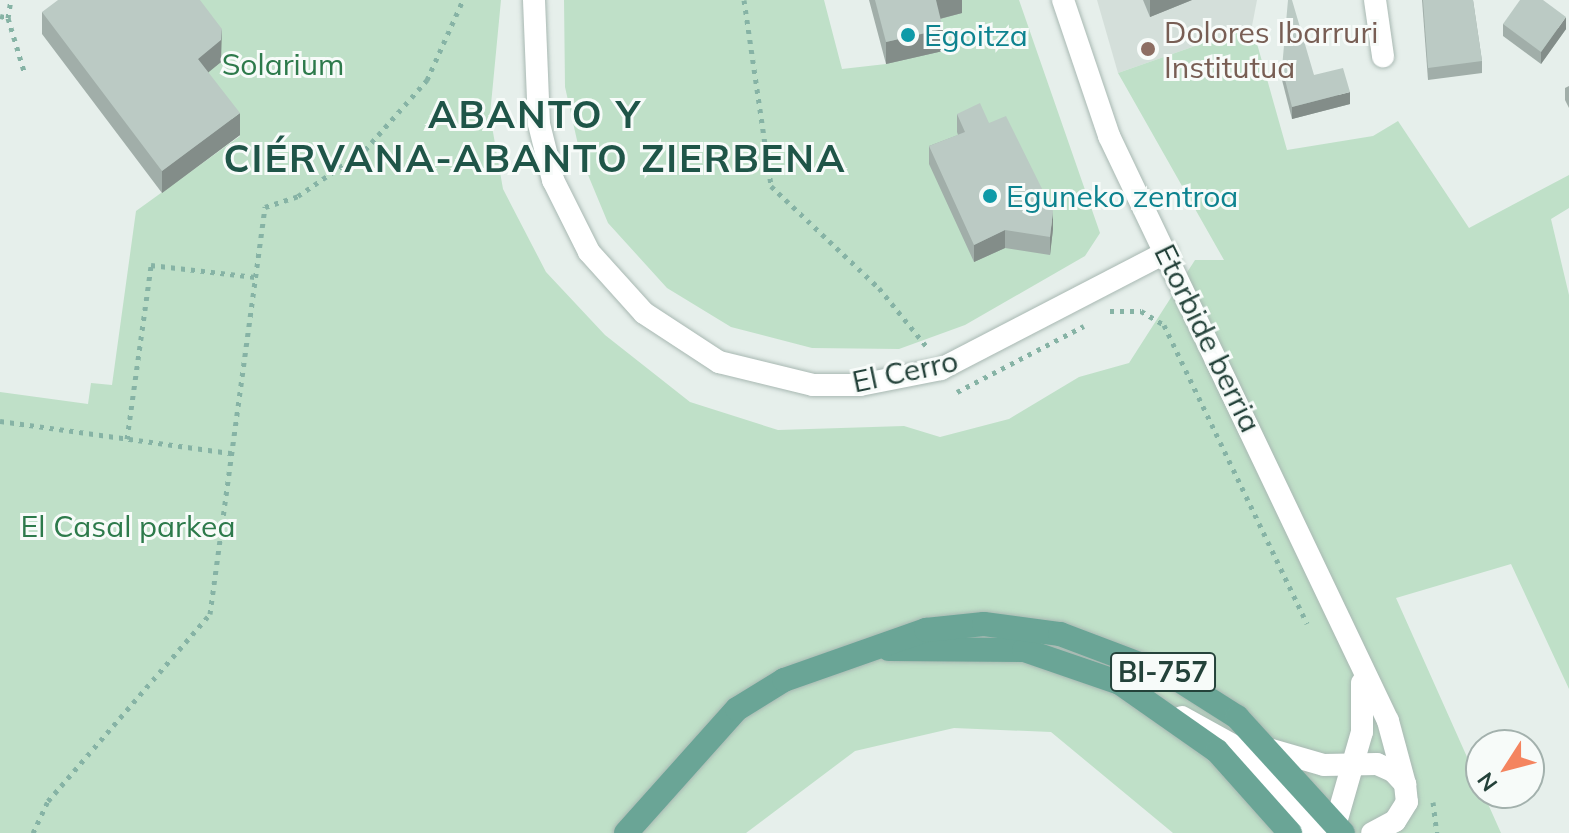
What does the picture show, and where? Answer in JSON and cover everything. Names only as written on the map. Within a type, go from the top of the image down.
[{"type":"main road","name":"BI-757","points":[[626,833],[737,709],[784,680],[926,630],[984,624],[1060,634],[1174,677],[1272,750],[1334,830]]},
{"type":"main road","name":"BI-757","points":[[875,649],[1024,650],[1064,659],[1163,708],[1217,751],[1290,833]]},
{"type":"street","name":"El Cerro","points":[[534,0],[539,124],[553,180],[589,252],[644,313],[719,362],[813,385],[860,385],[941,369],[1167,252]]},
{"type":"street","name":"Etorbide berria","points":[[1063,0],[1109,136],[1167,252],[1362,674],[1388,721],[1406,793],[1411,833]]},
{"type":"street","points":[[1375,0],[1383,56]]},
{"type":"street","name":"Etorbide berria","points":[[1334,830],[1363,722],[1362,674]]},
{"type":"street","points":[[1163,708],[1234,746],[1310,828],[1334,830]]},
{"type":"street","points":[[1272,750],[1324,765],[1377,764],[1406,793],[1395,821],[1372,833]]},
{"type":"path","points":[[11,0],[8,18],[24,71]]},
{"type":"path","points":[[32,832],[99,739],[152,689],[210,614],[265,207],[298,196],[365,150],[427,80],[463,0]]},
{"type":"path","points":[[744,0],[771,186],[879,288],[927,347]]},
{"type":"path","points":[[0,16],[8,18]]},
{"type":"path","points":[[127,439],[151,265],[255,277]]},
{"type":"path","points":[[1101,317],[1141,311],[1164,325],[1307,624]]},
{"type":"path","points":[[957,392],[1090,323]]},
{"type":"path","points":[[0,421],[232,453]]},
{"type":"shaded area","name":"Dolores Ibarruri Institutua","points":[[1097,0],[1257,0],[1252,26],[1118,73]]},
{"type":"green space","points":[[185,0],[501,0],[490,115],[503,189],[546,272],[605,335],[690,402],[778,430],[904,426],[940,437],[1009,419],[1079,377],[1129,363],[1195,260],[1224,260],[1118,73],[1252,26],[1287,150],[1373,136],[1398,121],[1469,228],[1569,175],[1569,208],[1551,219],[1569,295],[1569,689],[1511,564],[1396,598],[1465,752],[1465,809],[1490,809],[1501,833],[1173,833],[1051,732],[954,728],[855,751],[746,833],[0,833],[0,392],[88,404],[91,383],[112,385],[136,211],[240,136],[197,81]]},
{"type":"green space","points":[[564,0],[824,0],[842,69],[886,64],[959,0],[1019,0],[1100,233],[1085,256],[965,325],[899,349],[812,348],[731,327],[667,288],[608,223],[581,158],[565,87]]},
{"type":"building","points":[[58,0],[200,0],[222,29],[221,40],[198,59],[240,113],[162,171],[42,12]]},
{"type":"building","points":[[875,0],[936,0],[943,29],[886,42]]},
{"type":"building","points":[[1288,0],[1292,0],[1314,75],[1343,68],[1350,92],[1292,107],[1282,68]]},
{"type":"building","points":[[1423,0],[1473,0],[1482,61],[1428,68]]},
{"type":"building","points":[[1520,0],[1543,0],[1566,17],[1541,52],[1503,24]]},
{"type":"building","name":"Eguneko zentroa","points":[[980,103],[989,123],[1006,116],[1053,211],[1050,237],[1005,230],[974,245],[929,146],[965,132],[957,114]]},
{"type":"place","name":"Egoitza","points":[[908,35]]},
{"type":"place","name":"Dolores Ibarruri Institutua","points":[[1148,49]]},
{"type":"place","name":"Eguneko zentroa","points":[[990,196]]},
{"type":"district","name":"ABANTO Y CIÉRVANA-ABANTO ZIERBENA","points":[[535,137]]},
{"type":"park label","name":"Solarium","points":[[283,64]]},
{"type":"park label","name":"El Casal parkea","points":[[128,526]]}]
